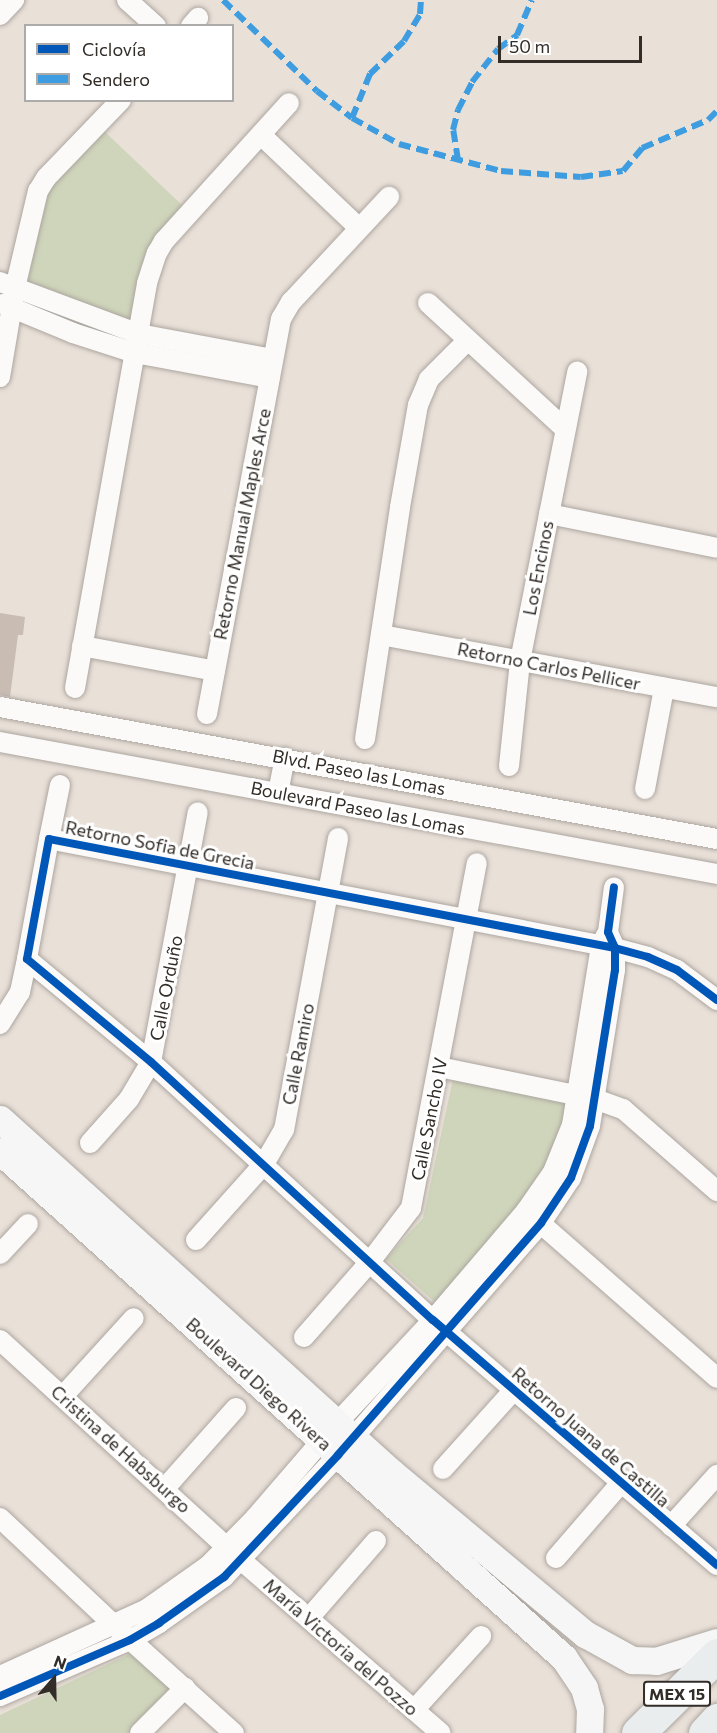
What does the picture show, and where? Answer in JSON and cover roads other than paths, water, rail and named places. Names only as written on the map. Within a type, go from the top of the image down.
[{"type":"highway","name":"MEX 15","points":[[638,1733],[717,1655]]},
{"type":"highway","name":"MEX 15","points":[[705,1733],[717,1720]]},
{"type":"street","points":[[0,15],[14,0]]},
{"type":"street","points":[[127,0],[154,24]]},
{"type":"street","points":[[0,376],[7,295],[38,191],[46,178],[119,102]]},
{"type":"street","points":[[75,688],[147,284],[164,241],[289,103]]},
{"type":"street","points":[[261,135],[359,228]]},
{"type":"street","name":"Retorno Manual Maples Arce","points":[[207,714],[281,319],[285,311],[389,197]]},
{"type":"street","points":[[7,295],[73,333],[272,368]]},
{"type":"street","points":[[428,303],[565,429]]},
{"type":"street","points":[[365,739],[399,507],[422,391],[429,379],[467,341]]},
{"type":"street","name":"Los Encinos","points":[[509,766],[520,660],[577,372]]},
{"type":"street","points":[[549,514],[717,548]]},
{"type":"street","name":"Retorno Carlos Pellicer","points":[[381,635],[717,697]]},
{"type":"street","points":[[82,646],[215,671]]},
{"type":"street","points":[[645,789],[664,688]]},
{"type":"street","name":"Blvd. Paseo las Lomas","points":[[0,707],[717,839]]},
{"type":"street","name":"Boulevard Paseo las Lomas","points":[[0,742],[717,874]]},
{"type":"street","points":[[278,794],[285,758]]},
{"type":"street","name":"Retorno Sofia de Grecia","points":[[0,1024],[20,992],[60,785]]},
{"type":"street","name":"Calle Orduño","points":[[90,1143],[129,1100],[151,1062],[198,812]]},
{"type":"street","name":"Calle Ramiro","points":[[196,1240],[264,1164],[284,1130],[338,838]]},
{"type":"street","name":"Retorno Sofia de Grecia","points":[[49,839],[467,918],[608,942],[677,970],[717,1000]]},
{"type":"street","name":"Calle Sancho IV","points":[[304,1338],[369,1263],[411,1208],[477,864]]},
{"type":"street","points":[[0,1696],[130,1640],[195,1599],[534,1217],[572,1178],[590,1126],[587,1097],[615,970],[608,942],[614,887]]},
{"type":"street","points":[[27,959],[151,1062],[369,1263],[440,1325]]},
{"type":"street","points":[[439,1067],[587,1097],[623,1109],[717,1191]]},
{"type":"street","name":"Boulevard Diego Rivera","points":[[0,1119],[75,1203],[337,1439],[564,1658],[584,1688],[590,1709],[589,1733]]},
{"type":"street","name":"Boulevard Diego Rivera","points":[[0,1150],[75,1203]]},
{"type":"street","points":[[534,1217],[714,1369]]},
{"type":"street","points":[[0,1254],[27,1224]]},
{"type":"street","points":[[63,1396],[134,1318]]},
{"type":"street","name":"Retorno Juana de Castilla","points":[[440,1325],[513,1391],[717,1565]]},
{"type":"street","name":"Cristina de Habsburgo","points":[[0,1340],[165,1488],[234,1554]]},
{"type":"street","name":"Retorno Juana de Castilla","points":[[443,1469],[513,1391]]},
{"type":"street","points":[[165,1488],[236,1408]]},
{"type":"street","name":"Boulevard Diego Rivera","points":[[337,1439],[585,1634],[632,1660],[656,1661],[717,1642]]},
{"type":"street","name":"Retorno Juana de Castilla","points":[[671,1526],[717,1475]]},
{"type":"street","name":"Retorno Juana de Castilla","points":[[556,1558],[621,1483]]},
{"type":"street","points":[[0,1518],[130,1640],[234,1733]]},
{"type":"street","points":[[309,1618],[376,1541]]},
{"type":"street","points":[[0,1676],[115,1626],[234,1554]]},
{"type":"street","name":"María Victoria del Pozzo","points":[[234,1554],[441,1733]]},
{"type":"street","points":[[564,1658],[585,1634]]},
{"type":"street","points":[[414,1710],[481,1636]]},
{"type":"street","points":[[140,1733],[185,1688]]}]
